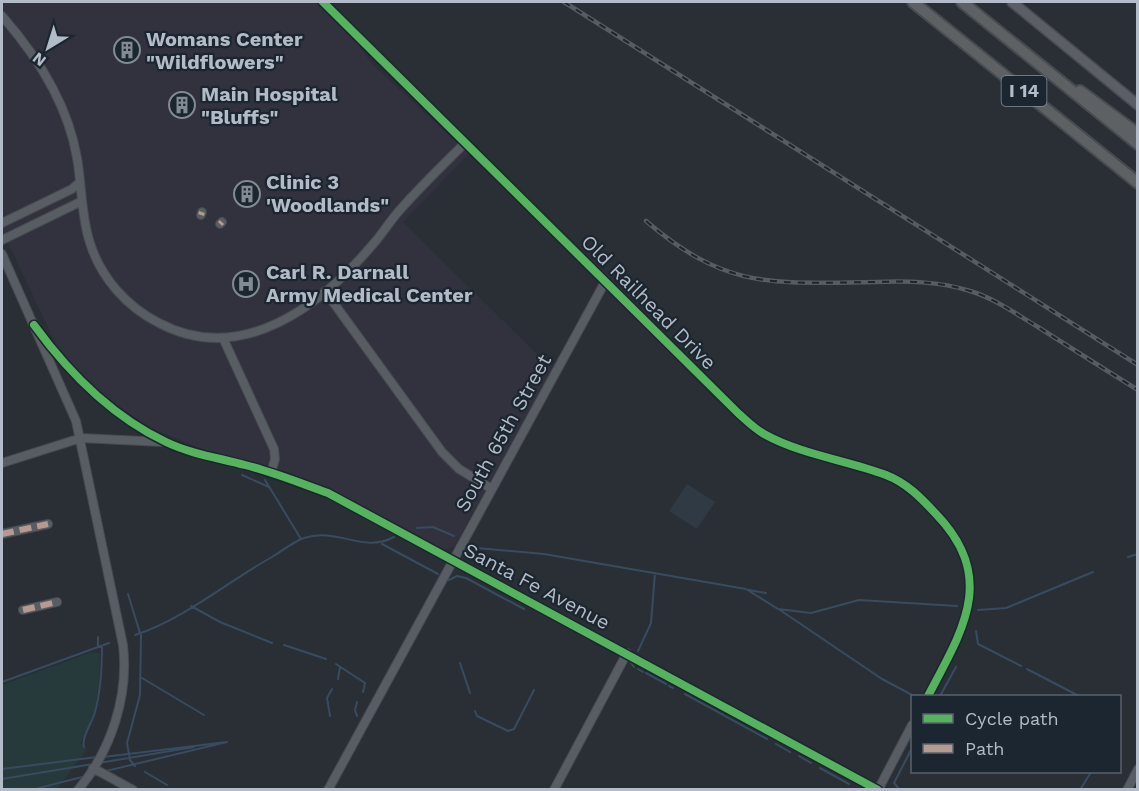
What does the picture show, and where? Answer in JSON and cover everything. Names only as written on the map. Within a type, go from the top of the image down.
[{"type":"highway","name":"I 14","points":[[913,2],[1137,182]]},
{"type":"highway","name":"I 14","points":[[962,2],[1137,144]]},
{"type":"highway","points":[[1055,77],[1093,99],[1137,134]]},
{"type":"main road","points":[[1012,2],[1137,105]]},
{"type":"street","name":"Old Railhead Drive","points":[[323,2],[739,414],[763,433],[791,446],[885,474],[913,490],[954,535],[965,559],[970,580],[970,605],[966,621],[929,695]]},
{"type":"street","points":[[2,16],[32,54],[54,92],[71,133],[81,182],[86,229],[94,255],[104,273],[126,299],[164,326],[193,335],[223,338],[256,333],[284,322],[325,291],[366,252],[406,203],[465,143]]},
{"type":"street","points":[[2,223],[72,189],[81,182]]},
{"type":"street","points":[[2,240],[82,201]]},
{"type":"street","points":[[2,255],[69,405],[81,438],[124,653],[123,687],[116,720],[93,768],[78,789]]},
{"type":"street","name":"South 65th Street","points":[[328,789],[605,282]]},
{"type":"street","points":[[325,291],[442,452],[459,470],[492,489]]},
{"type":"street","points":[[34,325],[60,360],[88,389],[116,411],[166,442]]},
{"type":"street","points":[[223,338],[274,449],[275,459],[272,473]]},
{"type":"street","points":[[2,463],[81,438],[166,442]]},
{"type":"street","name":"Santa Fe Avenue","points":[[166,442],[202,455],[272,473],[328,493],[878,789]]},
{"type":"street","points":[[2,534],[48,524]]},
{"type":"street","points":[[23,610],[57,602]]},
{"type":"street","points":[[554,789],[627,653]]},
{"type":"street","points":[[878,789],[911,727]]},
{"type":"street","points":[[93,768],[133,789]]},
{"type":"street","points":[[1127,789],[1137,769]]},
{"type":"shaded area","name":"Carl R. Darnall Army Medical Center","points":[[2,2],[315,2],[358,44],[373,65],[469,154],[403,222],[552,369],[454,547],[443,550],[333,491],[290,473],[207,451],[155,430],[105,398],[59,351],[2,230]]},
{"type":"shaded area","points":[[687,484],[715,502],[697,529],[669,511]]},
{"type":"shaded area","points":[[92,652],[100,654],[99,677],[94,712],[80,743],[87,749],[57,789],[2,789],[2,685]]},
{"type":"waterway","points":[[242,475],[269,487]]},
{"type":"waterway","points":[[265,480],[301,539]]},
{"type":"waterway","points":[[417,528],[433,527],[454,536]]},
{"type":"waterway","points":[[135,635],[171,620],[304,538],[317,535],[371,543],[394,537]]},
{"type":"waterway","points":[[382,544],[438,574]]},
{"type":"waterway","points":[[469,545],[477,548],[544,554],[746,589],[778,609],[811,613],[859,600],[957,606]]},
{"type":"waterway","points":[[1128,557],[1138,554]]},
{"type":"waterway","points":[[978,610],[1006,608],[1093,572]]},
{"type":"waterway","points":[[638,651],[651,623],[655,573]]},
{"type":"waterway","points":[[449,580],[457,576],[466,578],[524,609]]},
{"type":"waterway","points":[[749,590],[766,593]]},
{"type":"waterway","points":[[128,594],[140,633]]},
{"type":"waterway","points":[[191,606],[220,622],[272,643]]},
{"type":"waterway","points":[[780,610],[882,679],[912,695]]},
{"type":"waterway","points":[[976,631],[978,644],[1021,666]]},
{"type":"waterway","points":[[135,766],[130,760],[127,743],[140,695],[141,635]]},
{"type":"waterway","points":[[98,637],[98,646]]},
{"type":"waterway","points":[[2,682],[109,643]]},
{"type":"waterway","points":[[284,645],[326,659]]},
{"type":"waterway","points":[[84,747],[84,739],[99,696],[102,646]]},
{"type":"waterway","points":[[460,663],[470,693]]},
{"type":"waterway","points":[[631,663],[634,667]]},
{"type":"waterway","points":[[336,664],[365,683],[363,692]]},
{"type":"waterway","points":[[338,679],[340,667]]},
{"type":"waterway","points":[[941,695],[956,667]]},
{"type":"waterway","points":[[638,669],[643,672]]},
{"type":"waterway","points":[[1027,669],[1077,695]]},
{"type":"waterway","points":[[646,673],[666,684]]},
{"type":"waterway","points":[[142,678],[204,715]]},
{"type":"waterway","points":[[669,686],[673,688]]},
{"type":"waterway","points":[[330,716],[327,698],[332,689]]},
{"type":"waterway","points":[[475,711],[477,716],[508,731],[514,729],[534,690]]},
{"type":"waterway","points":[[685,694],[767,739]]},
{"type":"waterway","points":[[357,702],[355,710],[357,716]]},
{"type":"waterway","points":[[103,757],[227,742],[106,771]]},
{"type":"waterway","points":[[776,744],[790,752]]},
{"type":"waterway","points":[[99,763],[194,747]]},
{"type":"waterway","points":[[900,790],[894,783],[911,750]]},
{"type":"waterway","points":[[799,756],[811,763]]},
{"type":"waterway","points":[[2,769],[97,757]]},
{"type":"waterway","points":[[2,779],[93,764]]},
{"type":"waterway","points":[[820,768],[849,784]]},
{"type":"waterway","points":[[145,772],[167,785]]},
{"type":"waterway","points":[[1080,790],[1090,773]]},
{"type":"waterway","points":[[31,790],[86,776]]},
{"type":"waterway","points":[[96,789],[102,790]]},
{"type":"railway","points":[[564,2],[1138,365]]},
{"type":"railway","points":[[646,221],[675,244],[702,260],[753,278],[808,283],[923,282],[946,285],[979,294],[1013,312],[1138,390]]},
{"type":"marked path","points":[[2,534],[48,524]]},
{"type":"marked path","points":[[23,610],[57,602]]},
{"type":"cycle path","points":[[323,2],[751,425],[764,434],[793,447],[894,478],[925,502],[936,514],[955,538],[966,560],[970,583],[968,605],[962,627],[929,695]]},
{"type":"cycle path","points":[[34,325],[47,343],[92,392],[127,420],[146,431],[185,450],[266,471],[328,493],[878,790]]},
{"type":"place","name":"Womans Center \"Wildflowers\"","points":[[127,50]]},
{"type":"place","name":"Main Hospital \"Bluffs\"","points":[[182,105]]},
{"type":"place","name":"Clinic 3 'Woodlands\"","points":[[247,194]]},
{"type":"place","name":"Carl R. Darnall Army Medical Center","points":[[246,284]]}]
